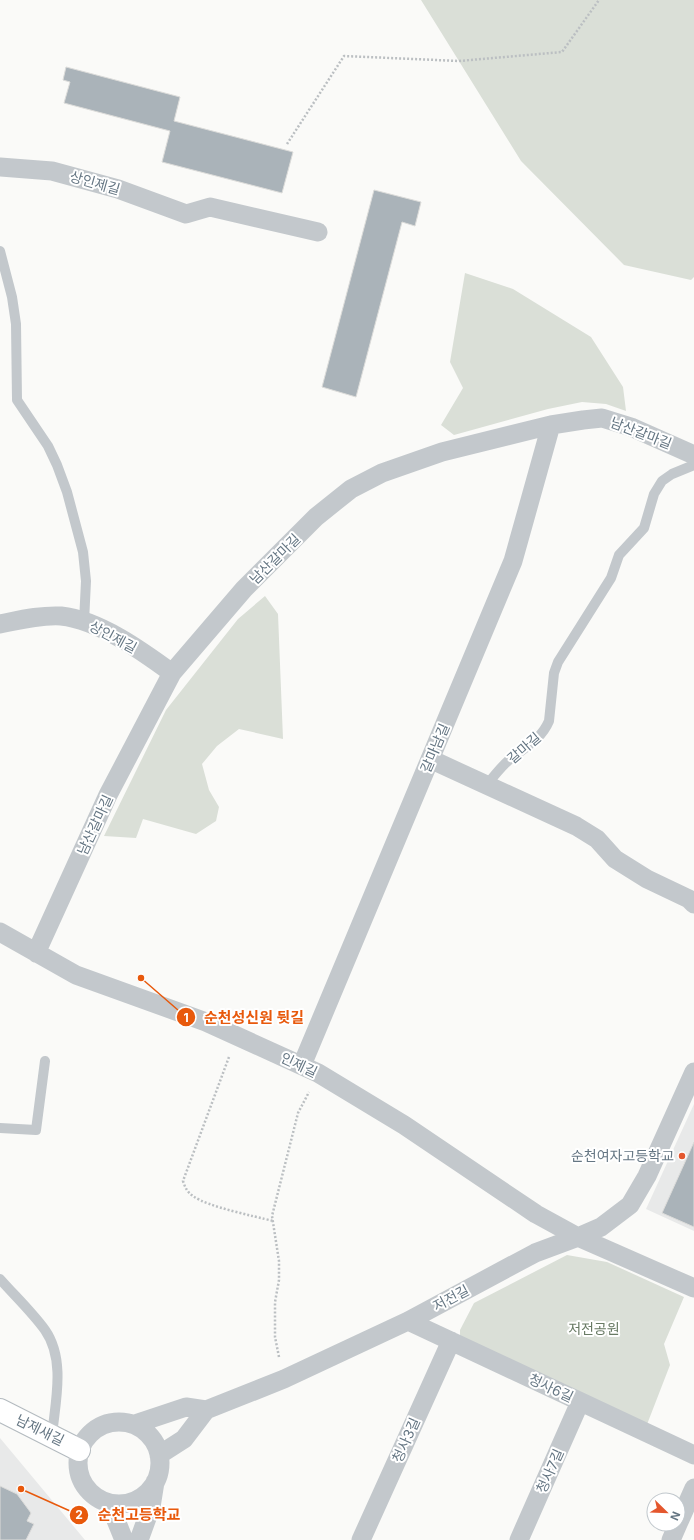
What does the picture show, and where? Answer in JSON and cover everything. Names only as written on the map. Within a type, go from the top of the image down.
[{"type":"street","name":"상인제길","points":[[0,167],[52,171],[118,189],[186,214],[210,207],[318,232]]},
{"type":"street","name":"남산갈마길","points":[[36,953],[108,795],[172,673],[244,589],[316,517],[351,489],[382,473],[442,452],[551,425],[602,418],[631,427],[694,454]]},
{"type":"street","name":"갈마남길","points":[[310,1069],[430,759],[513,561],[551,425]]},
{"type":"street","name":"상인제길","points":[[0,624],[32,617],[54,616],[61,616],[84,622],[108,632],[172,673]]},
{"type":"street","points":[[430,759],[576,826],[597,839],[615,859],[648,879],[689,899],[694,904]]},
{"type":"street","name":"인제길","points":[[0,932],[76,975],[206,1022],[236,1037],[310,1069],[404,1125],[536,1214],[578,1236]]},
{"type":"street","name":"저전길","points":[[206,1410],[284,1379],[408,1321],[535,1253],[601,1227],[630,1205],[648,1176],[694,1072]]},
{"type":"street","points":[[578,1236],[694,1288]]},
{"type":"street","name":"청사6길","points":[[408,1321],[694,1455]]},
{"type":"street","name":"청사3길","points":[[361,1540],[451,1341]]},
{"type":"street","name":"청사7길","points":[[519,1540],[580,1402]]},
{"type":"street","points":[[135,1424],[186,1407],[206,1410],[184,1439],[159,1455]]},
{"type":"street","name":"남제새길","points":[[0,1410],[79,1450]]},
{"type":"street","points":[[139,1540],[151,1507],[155,1482],[160,1469],[159,1455],[155,1442],[146,1431],[135,1424],[121,1421],[108,1422],[96,1428],[86,1438],[79,1450],[77,1463],[80,1477],[86,1489],[97,1498],[109,1503],[123,1504],[136,1500],[147,1492],[155,1482]]},
{"type":"street","points":[[686,1506],[694,1488]]},
{"type":"street","points":[[109,1503],[124,1540]]},
{"type":"lane","points":[[0,252],[12,297],[16,324],[18,400],[48,446],[67,492],[83,552],[86,581],[84,622]]},
{"type":"lane","name":"갈마길","points":[[486,786],[508,761],[531,745],[546,729],[549,722],[554,672],[558,662],[611,578],[619,555],[644,528],[654,494],[662,481],[672,474],[694,465]]},
{"type":"lane","points":[[0,1128],[36,1130],[45,1061]]},
{"type":"lane","points":[[0,1279],[46,1331],[54,1350],[57,1366],[52,1436]]},
{"type":"path","points":[[287,144],[344,56],[459,61],[562,52],[599,0]]},
{"type":"path","points":[[236,1037],[183,1181],[186,1190],[193,1197],[234,1211],[273,1221]]},
{"type":"path","points":[[284,1379],[275,1337],[274,1302],[279,1280],[280,1261],[272,1216],[310,1069]]},
{"type":"shaded area","name":"순천여자고등학교","points":[[694,1104],[694,1231],[646,1209]]},
{"type":"shaded area","points":[[0,1438],[85,1540],[0,1540]]},
{"type":"green space","points":[[421,0],[694,0],[694,277],[691,280],[624,265],[521,161]]},
{"type":"green space","points":[[465,273],[513,289],[591,337],[623,387],[626,411],[606,404],[582,402],[548,409],[454,435],[441,425],[463,388],[450,362]]},
{"type":"green space","points":[[265,596],[278,614],[283,739],[239,729],[217,746],[202,764],[209,790],[219,807],[216,821],[196,834],[143,819],[136,838],[104,836],[166,710],[238,619]]},
{"type":"green space","name":"저전공원","points":[[567,1255],[607,1262],[684,1297],[664,1344],[670,1365],[646,1427],[460,1339],[460,1330],[474,1303]]},
{"type":"building","points":[[66,67],[180,97],[174,121],[293,152],[282,193],[162,162],[170,131],[64,103],[70,82],[63,80]]},
{"type":"building","points":[[374,190],[421,202],[415,226],[402,222],[356,397],[322,387]]},
{"type":"building","points":[[694,1142],[694,1227],[662,1213]]},
{"type":"building","points":[[0,1486],[17,1494],[31,1513],[27,1521],[34,1524],[26,1540],[0,1540]]},
{"type":"place","name":"순천성신원 뒷길","points":[[141,978]]},
{"type":"place","name":"순천여자고등학교","points":[[682,1156]]},
{"type":"place","name":"순천고등학교","points":[[21,1489]]}]
